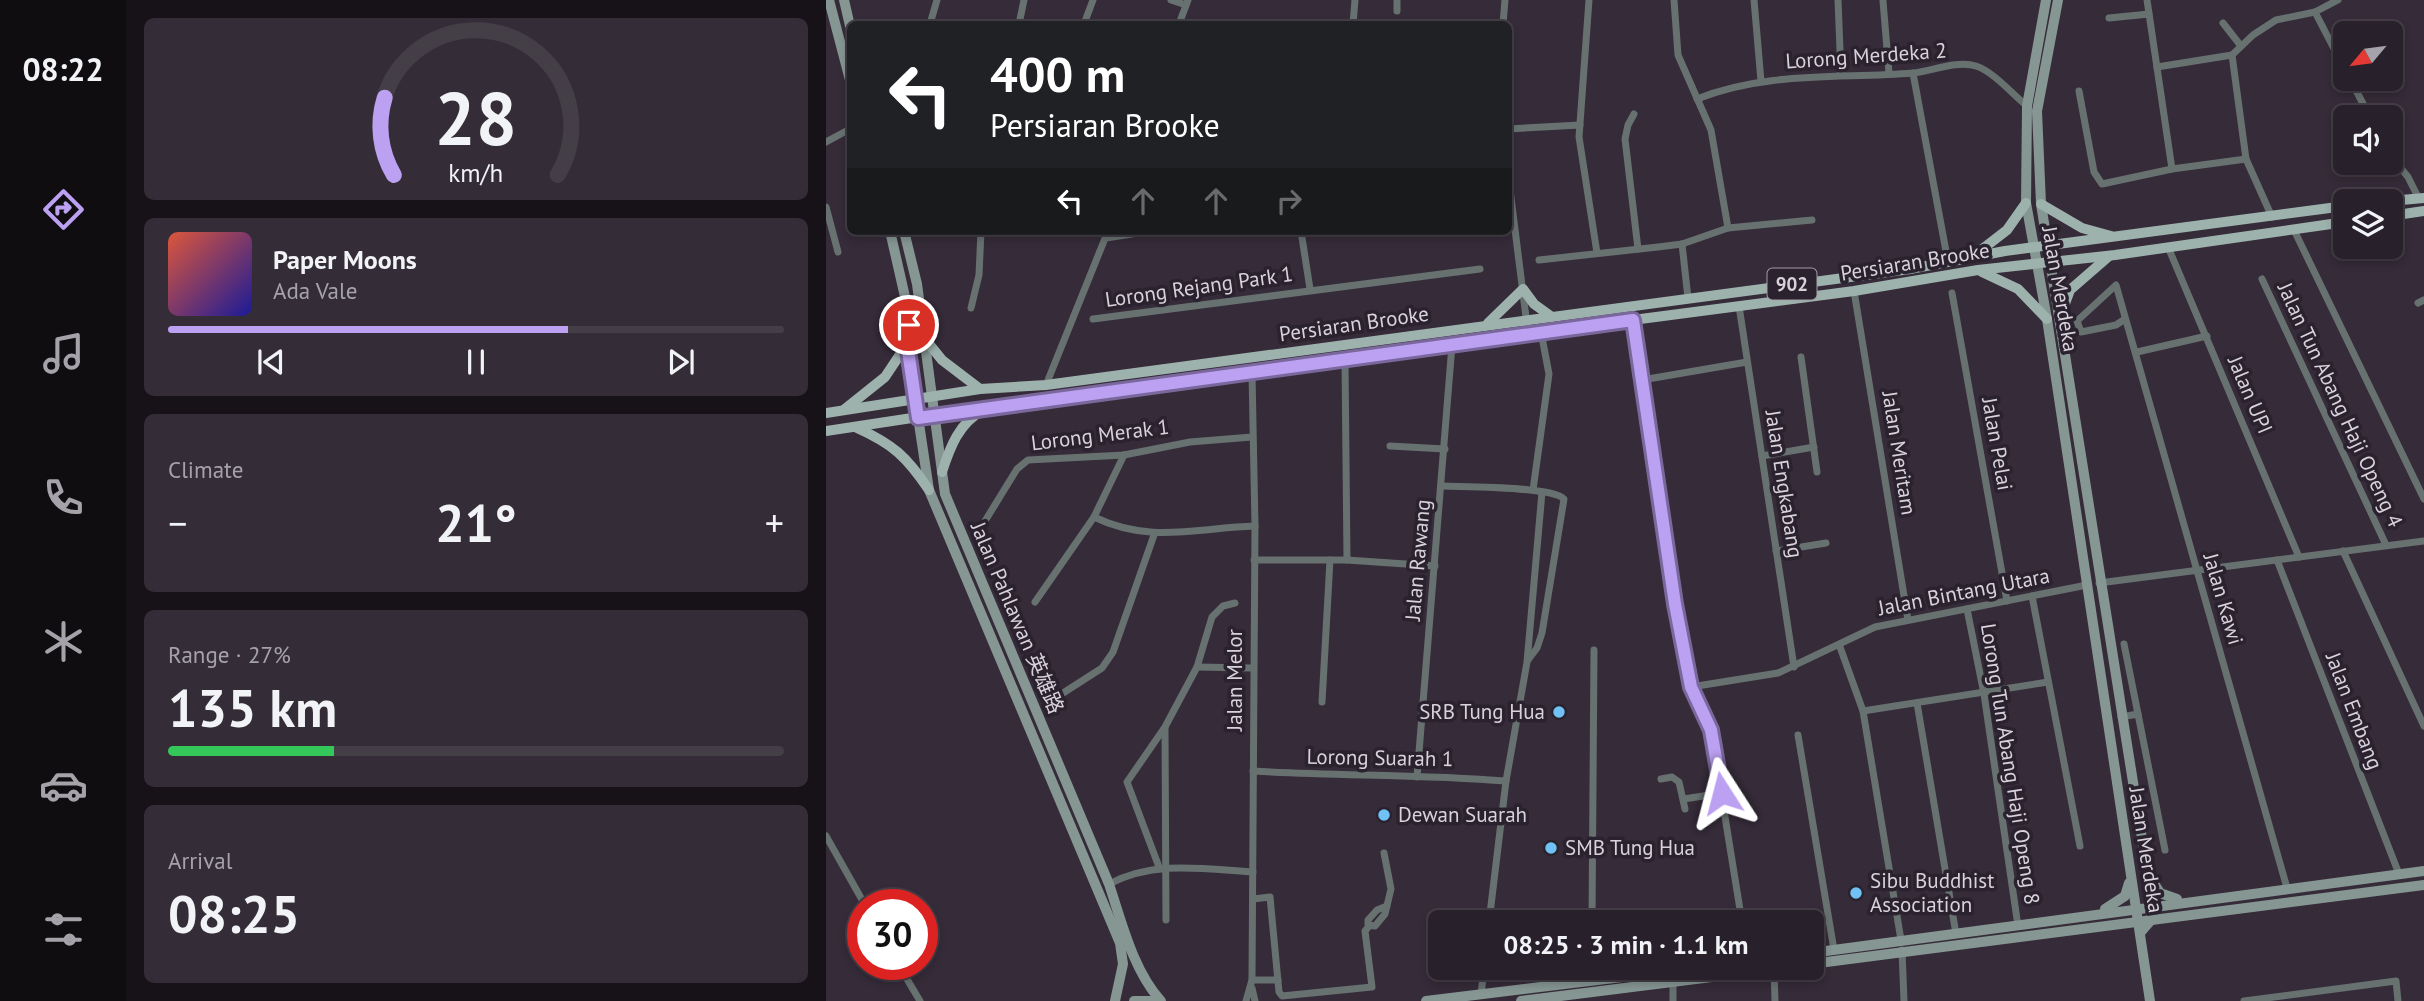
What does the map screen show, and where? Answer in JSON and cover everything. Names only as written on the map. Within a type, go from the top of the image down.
[{"type":"main road","points":[[829,0],[847,69]]},
{"type":"main road","points":[[844,0],[849,21]]},
{"type":"main road","name":"Jalan Merdeka","points":[[2046,0],[2026,106],[2026,203],[2035,264],[2047,318],[2140,933]]},
{"type":"main road","name":"Jalan Merdeka","points":[[2058,0],[2037,111],[2041,204],[2120,717],[2147,870],[2152,919],[2140,933]]},
{"type":"main road","points":[[2403,200],[2421,199]]},
{"type":"main road","points":[[1970,257],[2007,230],[2026,203]]},
{"type":"main road","points":[[2041,204],[2082,228],[2116,238]]},
{"type":"main road","name":"Persiaran Brooke","points":[[826,413],[980,389],[1046,385],[2333,208]]},
{"type":"main road","points":[[2403,214],[2424,211]]},
{"type":"main road","name":"Persiaran Brooke","points":[[826,431],[991,406],[1345,361],[1541,331],[1854,291],[1978,270],[2110,256],[2333,224]]},
{"type":"main road","name":"Jalan Pahlawan 英雄路","points":[[891,235],[908,310],[907,344],[929,490],[1120,943],[1123,964],[1115,1001]]},
{"type":"main road","name":"Jalan Pahlawan 英雄路","points":[[905,235],[917,284],[942,472],[955,522],[1109,884],[1142,971],[1161,1001]]},
{"type":"main road","points":[[2060,317],[2070,290],[2110,256]]},
{"type":"main road","points":[[1978,270],[2005,281],[2047,318]]},
{"type":"main road","points":[[1482,326],[1494,319],[1523,289],[1540,311],[1552,317]]},
{"type":"main road","points":[[925,339],[942,360],[980,389]]},
{"type":"main road","points":[[843,410],[885,377],[907,344]]},
{"type":"main road","points":[[942,472],[949,450],[964,424],[972,416],[991,406]]},
{"type":"main road","points":[[857,428],[886,441],[903,454],[929,490]]},
{"type":"main road","points":[[2147,870],[2160,893],[2187,901]]},
{"type":"main road","points":[[1824,961],[1956,934],[2134,907],[2424,871]]},
{"type":"main road","points":[[2095,914],[2125,896],[2130,873]]},
{"type":"main road","points":[[1824,951],[2152,919],[2424,885]]},
{"type":"main road","points":[[2140,933],[2150,1001]]},
{"type":"main road","points":[[1426,1001],[1607,980]]},
{"type":"main road","points":[[1521,1001],[1689,980]]},
{"type":"main road","points":[[1134,1001],[1152,1001]]},
{"type":"street","points":[[931,21],[937,0]]},
{"type":"street","points":[[1020,21],[1024,0]]},
{"type":"street","points":[[1085,21],[1093,0]]},
{"type":"street","points":[[1171,0],[1187,3],[1180,21]]},
{"type":"street","points":[[1353,21],[1355,0]]},
{"type":"street","points":[[1397,0],[1397,11]]},
{"type":"street","points":[[1503,21],[1505,0]]},
{"type":"street","points":[[1589,0],[1580,125],[1597,253]]},
{"type":"street","points":[[1674,0],[1678,55],[1711,130],[1728,228]]},
{"type":"street","points":[[1754,0],[1760,81]]},
{"type":"street","points":[[1838,0],[1841,75]]},
{"type":"street","points":[[2147,0],[2172,169]]},
{"type":"street","points":[[2157,67],[2232,55],[2276,20],[2315,12],[2338,0]]},
{"type":"street","points":[[1883,1],[1889,74]]},
{"type":"street","points":[[2315,12],[2333,47]]},
{"type":"street","points":[[2109,18],[2150,14]]},
{"type":"street","points":[[2223,23],[2241,46]]},
{"type":"street","points":[[2232,55],[2246,159],[2272,217]]},
{"type":"street","name":"Lorong Merdeka 2","points":[[1697,99],[1721,89],[1760,81],[1913,73],[1976,66],[2026,106]]},
{"type":"street","points":[[1913,73],[1948,262]]},
{"type":"street","points":[[2079,91],[2094,172],[2099,182],[2109,184],[2172,169],[2246,159]]},
{"type":"street","points":[[1634,114],[1625,139],[1638,249]]},
{"type":"street","points":[[1512,129],[1580,125]]},
{"type":"street","points":[[826,142],[847,132]]},
{"type":"street","points":[[2403,171],[2421,199]]},
{"type":"street","points":[[1512,205],[1528,334]]},
{"type":"street","points":[[826,207],[838,252]]},
{"type":"street","points":[[1539,260],[1682,244],[1728,228],[1812,220]]},
{"type":"street","points":[[2294,230],[2424,499]]},
{"type":"street","points":[[971,308],[979,275],[981,235]]},
{"type":"street","points":[[1046,385],[1107,235]]},
{"type":"street","name":"Lorong Rejang Park 1","points":[[1302,235],[1310,289]]},
{"type":"street","points":[[1682,244],[1688,298]]},
{"type":"street","name":"Jalan UPI","points":[[2168,247],[2299,557]]},
{"type":"street","name":"Lorong Rejang Park 1","points":[[1093,319],[1480,269]]},
{"type":"street","name":"Jalan Tun Abang Haji Openg 4","points":[[2262,279],[2386,545]]},
{"type":"street","name":"Jalan Kawi","points":[[2125,319],[2116,324],[2081,332],[2077,321],[2116,285],[2287,888]]},
{"type":"street","name":"Jalan Meritam","points":[[1854,291],[1908,620]]},
{"type":"street","name":"Jalan Pelai","points":[[1951,293],[2007,601]]},
{"type":"street","name":"Jalan Engkabang","points":[[1739,306],[1794,667]]},
{"type":"street","points":[[1633,320],[1691,687],[1711,730],[1740,910]]},
{"type":"street","points":[[1533,490],[1549,374],[1541,331]]},
{"type":"street","points":[[2137,352],[2207,336]]},
{"type":"street","name":"Jalan Rawang","points":[[1417,777],[1446,449],[1452,345]]},
{"type":"street","points":[[1801,357],[1817,472]]},
{"type":"street","points":[[1345,361],[1347,560]]},
{"type":"street","points":[[1642,380],[1747,362]]},
{"type":"street","name":"Jalan Melor","points":[[1252,373],[1255,526],[1252,984],[1255,1001]]},
{"type":"street","name":"Lorong Merak 1","points":[[985,521],[1017,468],[1028,460],[1124,455],[1190,442],[1252,437]]},
{"type":"street","points":[[1390,446],[1446,449]]},
{"type":"street","points":[[1762,456],[1814,447]]},
{"type":"street","points":[[1034,602],[1094,517],[1124,455]]},
{"type":"street","points":[[1443,486],[1533,490],[1560,495],[1565,505],[1542,633],[1537,648],[1527,662]]},
{"type":"street","points":[[1490,910],[1506,781],[1527,662],[1542,492]]},
{"type":"street","points":[[1094,517],[1130,532],[1154,535],[1255,526]]},
{"type":"street","points":[[1060,695],[1102,668],[1113,652],[1154,535]]},
{"type":"street","points":[[2099,583],[2424,541]]},
{"type":"street","points":[[1776,551],[1826,543]]},
{"type":"street","points":[[2343,551],[2424,726]]},
{"type":"street","points":[[1254,560],[1347,560],[1435,566]]},
{"type":"street","points":[[1322,702],[1330,560]]},
{"type":"street","name":"Jalan Embang","points":[[2277,560],[2399,874]]},
{"type":"street","name":"Jalan Bintang Utara","points":[[1691,687],[1778,673],[1840,647],[1875,627],[2087,585]]},
{"type":"street","points":[[2032,596],[2080,846]]},
{"type":"street","points":[[1161,867],[1127,782],[1165,727],[1197,667],[1212,617],[1223,606],[1235,603]]},
{"type":"street","name":"Lorong Tun Abang Haji Openg 8","points":[[1967,609],[1984,694],[2018,926]]},
{"type":"street","points":[[2124,644],[2165,850]]},
{"type":"street","points":[[1840,647],[1863,711],[1902,945],[1904,1001]]},
{"type":"street","points":[[1592,910],[1594,650]]},
{"type":"street","points":[[1197,667],[1252,668]]},
{"type":"street","points":[[1863,711],[2048,682]]},
{"type":"street","points":[[1917,703],[1956,934]]},
{"type":"street","points":[[2120,717],[2138,714]]},
{"type":"street","points":[[1165,727],[1161,867],[1166,920]]},
{"type":"street","points":[[1798,735],[1834,950]]},
{"type":"street","name":"Lorong Suarah 1","points":[[1253,771],[1506,781]]},
{"type":"street","points":[[1661,779],[1675,778],[1684,799],[1685,809]]},
{"type":"street","points":[[1684,799],[1722,793]]},
{"type":"street","points":[[826,836],[856,889]]},
{"type":"street","points":[[1253,899],[1270,897],[1280,995],[1287,997],[1372,987],[1367,928],[1375,926],[1387,906],[1391,888],[1384,853]]},
{"type":"street","points":[[1109,884],[1137,870],[1161,867],[1253,872]]},
{"type":"street","points":[[908,980],[920,1001]]},
{"type":"street","points":[[1252,984],[1278,980]]},
{"type":"street","points":[[1480,995],[1482,980]]},
{"type":"street","points":[[1775,1001],[1778,980]]},
{"type":"street","points":[[2244,1001],[2396,981],[2398,1001]]},
{"type":"street","points":[[1673,1001],[1674,982]]},
{"type":"street","name":"Jalan Melor","points":[[1246,1001],[1252,984]]},
{"type":"place","name":"SRB Tung Hua","points":[[1559,712]]},
{"type":"place","name":"Dewan Suarah","points":[[1384,815]]},
{"type":"place","name":"SMB Tung Hua","points":[[1551,848]]},
{"type":"place","name":"Sibu Buddhist Association","points":[[1856,893]]},
{"type":"route","points":[[909,325],[907,344],[918,418],[1633,320],[1675,604],[1694,698],[1711,730],[1722,793]]}]
